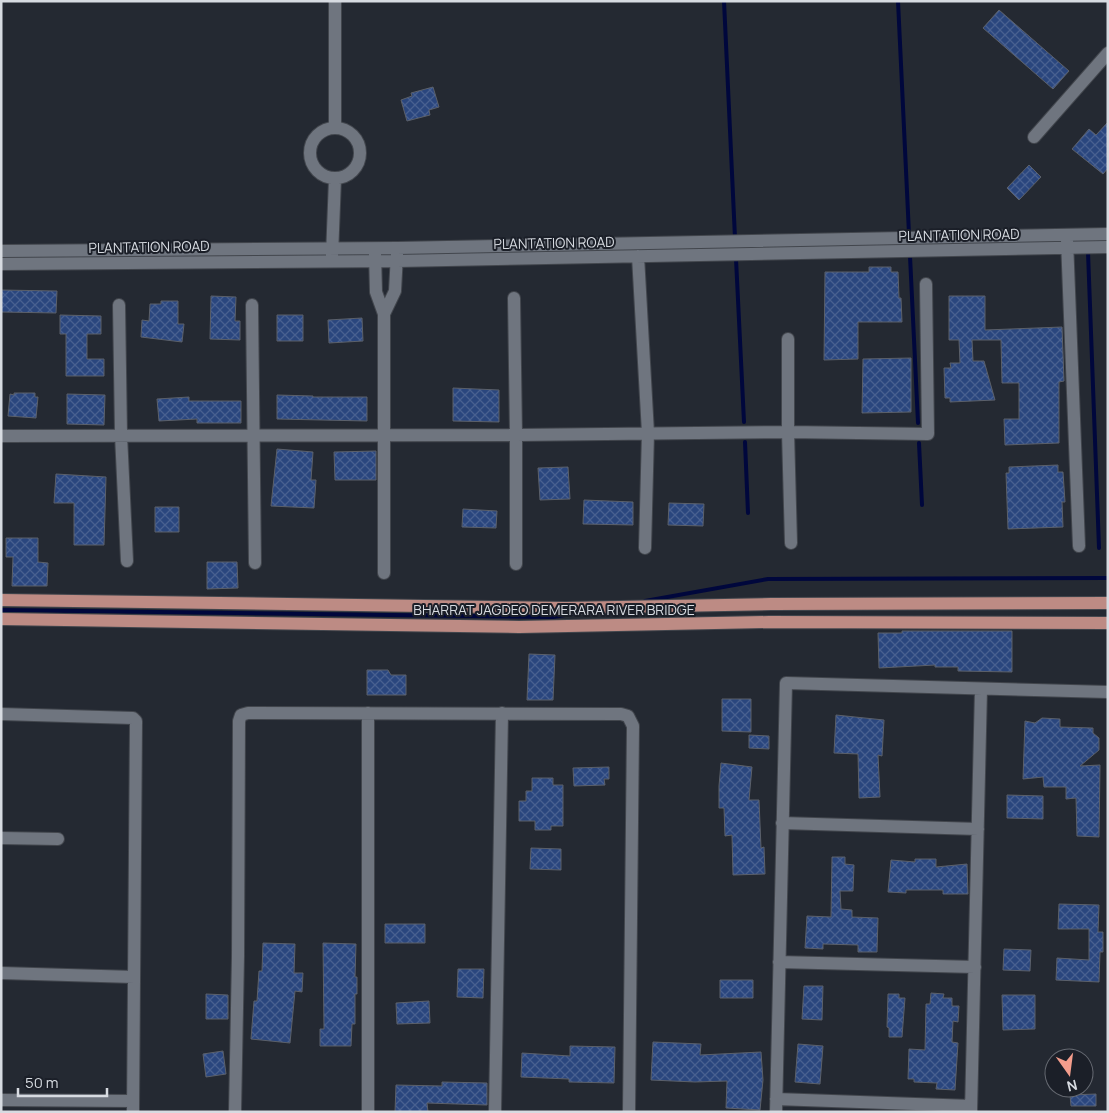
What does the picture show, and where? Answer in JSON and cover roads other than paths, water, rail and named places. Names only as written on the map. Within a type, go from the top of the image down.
[{"type":"main road","name":"BHARRAT JAGDEO DEMERARA RIVER BRIDGE","points":[[1,600],[557,608],[781,604],[1108,603]]},
{"type":"main road","name":"BHARRAT JAGDEO DEMERARA RIVER BRIDGE","points":[[1,619],[519,627],[769,622],[1108,623]]},
{"type":"street","points":[[335,1],[335,128]]},
{"type":"street","points":[[1034,138],[1108,53]]},
{"type":"street","points":[[328,128],[335,128],[342,128],[353,135],[357,140],[360,153],[357,166],[353,171],[341,178],[328,178],[316,171],[310,160],[309,153],[310,146],[317,135],[328,128]]},
{"type":"street","points":[[332,261],[334,178]]},
{"type":"street","name":"PLANTATION ROAD","points":[[1,251],[396,248],[1108,234]]},
{"type":"street","points":[[1067,235],[1079,546]]},
{"type":"street","name":"PLANTATION ROAD","points":[[1,264],[397,261],[1108,247]]},
{"type":"street","points":[[375,248],[376,292],[384,314],[384,573]]},
{"type":"street","points":[[384,314],[395,291],[396,248]]},
{"type":"street","points":[[638,256],[648,434],[645,548]]},
{"type":"street","points":[[1,436],[516,435],[788,432],[928,434],[926,284]]},
{"type":"street","points":[[514,298],[516,564]]},
{"type":"street","points":[[252,305],[255,564]]},
{"type":"street","points":[[119,306],[121,435],[127,562]]},
{"type":"street","points":[[788,340],[791,543]]},
{"type":"street","points":[[981,688],[971,1109],[776,1106],[786,683],[981,688],[1108,692]]},
{"type":"street","points":[[235,1112],[239,721],[242,716],[248,713],[502,713],[621,714],[628,716],[633,726],[629,1112]]},
{"type":"street","points":[[368,713],[368,1112]]},
{"type":"street","points":[[495,1112],[502,713]]},
{"type":"street","points":[[1,714],[133,718],[136,721],[133,1106],[1,1100]]},
{"type":"street","points":[[782,823],[978,829]]},
{"type":"street","points":[[1,838],[58,839]]},
{"type":"street","points":[[779,962],[975,968]]},
{"type":"street","points":[[1,973],[134,977]]},
{"type":"waterway","points":[[724,1],[735,238]]},
{"type":"waterway","points":[[898,1],[909,234]]},
{"type":"waterway","points":[[1088,252],[1099,548]]},
{"type":"waterway","points":[[910,256],[918,423]]},
{"type":"waterway","points":[[736,259],[744,422]]},
{"type":"waterway","points":[[745,442],[748,513]]},
{"type":"waterway","points":[[919,443],[922,505]]},
{"type":"waterway","points":[[645,601],[768,579],[1108,578]]},
{"type":"waterway","points":[[1,610],[553,617],[571,614]]}]
